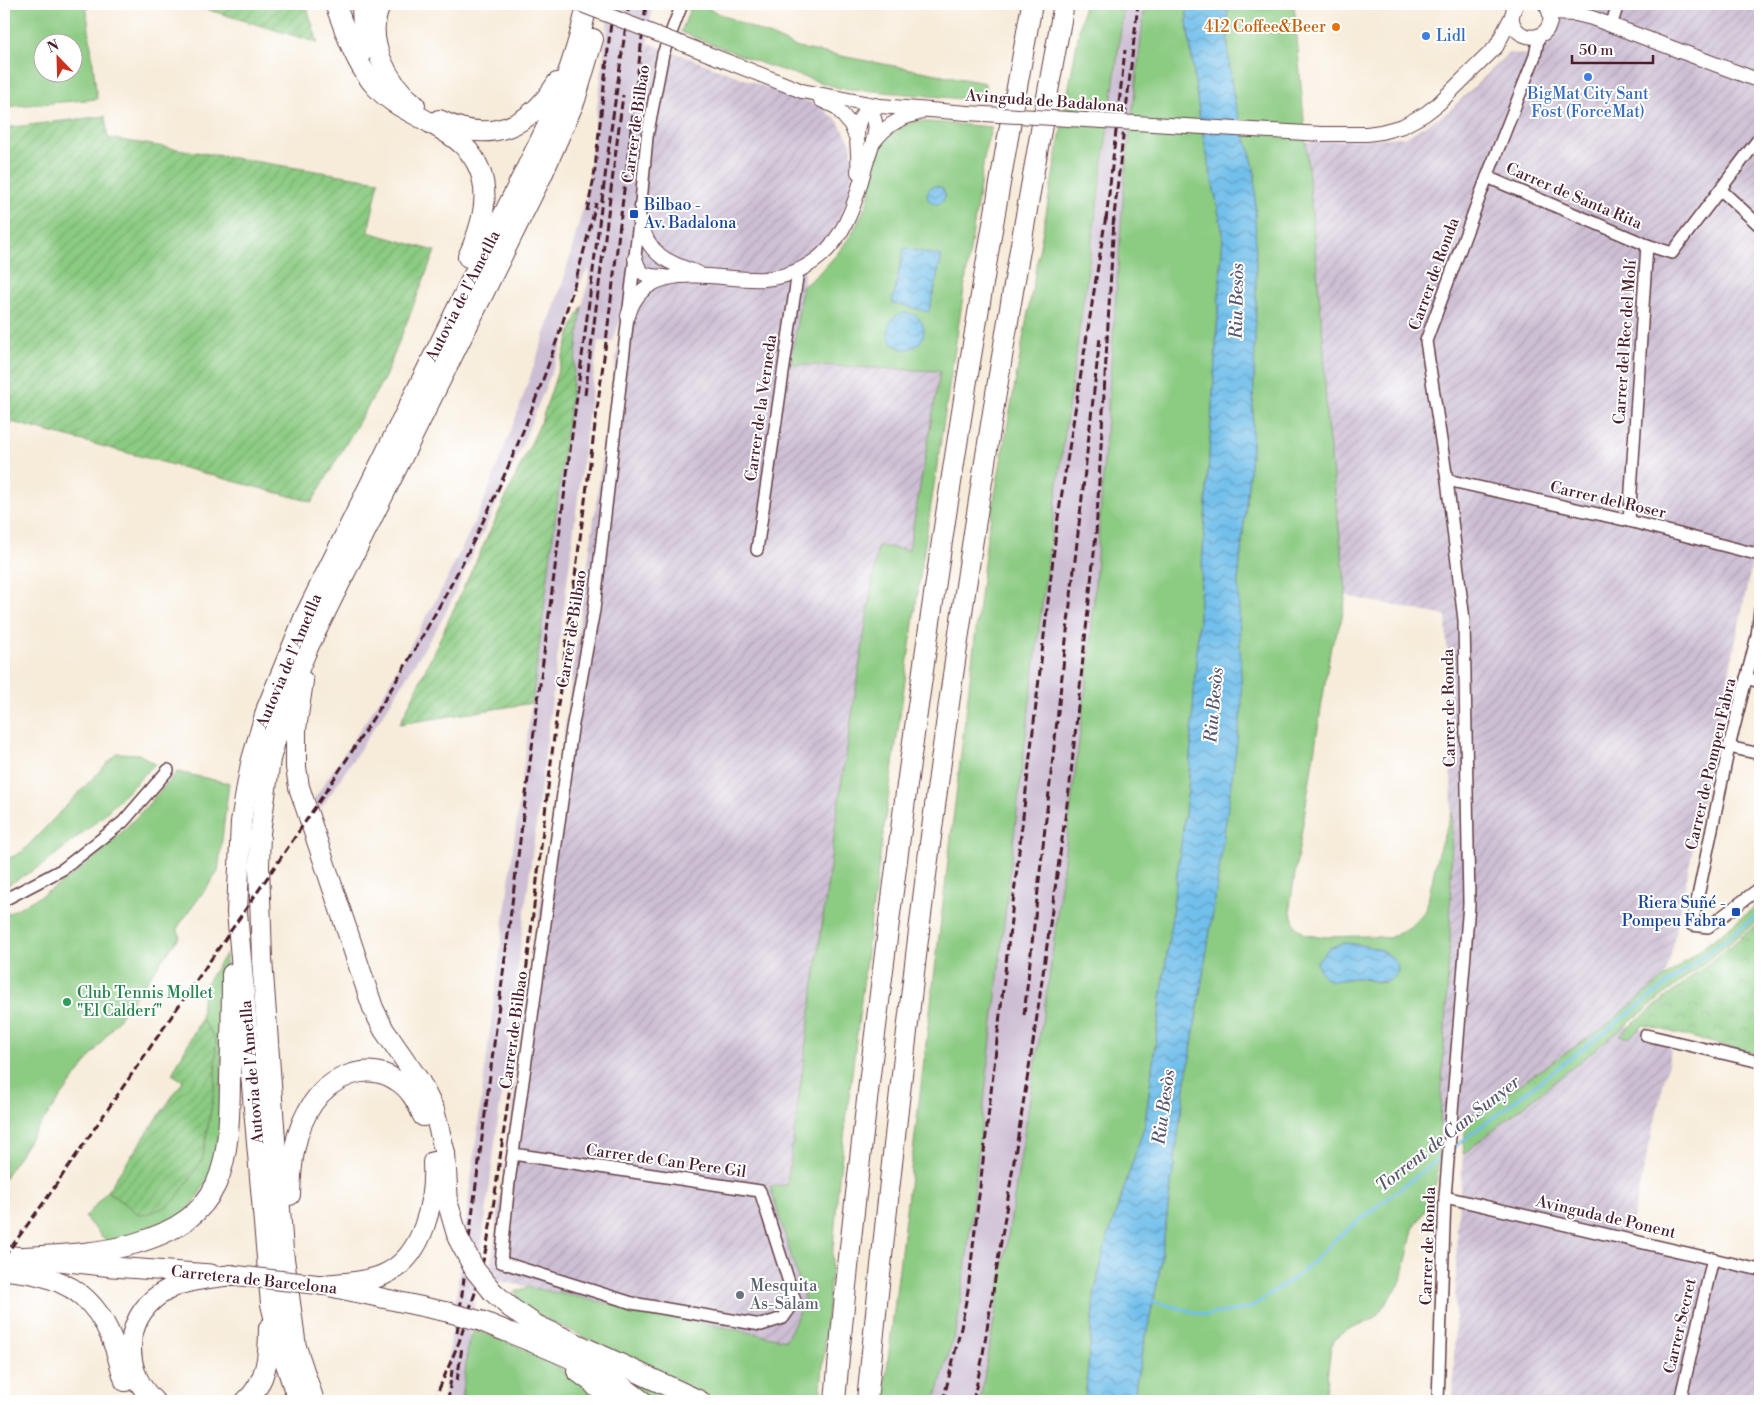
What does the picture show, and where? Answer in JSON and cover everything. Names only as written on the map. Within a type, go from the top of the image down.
[{"type":"highway","points":[[336,4],[355,55],[366,74],[379,90],[394,102],[416,114],[463,146],[471,156],[484,187],[484,203],[479,233],[406,392],[350,523]]},
{"type":"highway","points":[[362,4],[364,39],[375,68],[394,93],[416,114]]},
{"type":"highway","points":[[382,4],[377,16],[375,38],[386,72],[409,100],[420,109],[448,124],[462,128],[478,131],[505,129],[529,117],[547,99],[575,54]]},
{"type":"highway","name":"Autovia de l'Ametlla","points":[[298,1401],[283,1355],[271,1304],[238,912],[241,822],[257,737],[288,656],[350,523],[538,148],[559,100],[575,54],[587,4]]},
{"type":"highway","points":[[314,1401],[296,1347],[283,1251],[262,959],[259,866],[260,833],[270,759],[289,692],[308,647],[558,140],[580,85],[601,4]]},
{"type":"highway","points":[[835,1401],[874,1040],[917,709],[973,338],[1032,4]]},
{"type":"highway","points":[[867,1401],[904,1051],[947,718],[996,389],[1064,4]]},
{"type":"highway","points":[[308,647],[296,728],[296,767],[299,787],[373,1008],[384,1030],[420,1082],[434,1110],[445,1153],[448,1204],[458,1238],[475,1270],[493,1292],[521,1316],[570,1342],[700,1401]]},
{"type":"highway","points":[[24,1257],[99,1252],[148,1240],[188,1220],[206,1201],[214,1189],[228,1147],[233,943],[238,912]]},
{"type":"highway","points":[[283,1251],[290,1232],[291,1183],[295,1144],[300,1128],[313,1103],[333,1083],[356,1072],[383,1073],[397,1080],[416,1100],[425,1121],[431,1146],[434,1175],[433,1188],[422,1229],[406,1258],[392,1270],[374,1278],[322,1284]]},
{"type":"highway","name":"Carretera de Barcelona","points":[[4,1255],[322,1284],[570,1342]]},
{"type":"highway","name":"Carretera de Barcelona","points":[[4,1265],[114,1266]]},
{"type":"highway","points":[[4,1270],[34,1274],[57,1280],[86,1298],[102,1319],[112,1338],[125,1380],[138,1401]]},
{"type":"highway","points":[[154,1401],[139,1383],[132,1363],[131,1351],[134,1328],[143,1310],[159,1295],[181,1284],[195,1280],[232,1275]]},
{"type":"highway","points":[[246,1401],[257,1388],[266,1368],[271,1304]]},
{"type":"highway","points":[[481,1321],[590,1367],[642,1401]]},
{"type":"highway","points":[[524,1339],[571,1366],[592,1382],[610,1401]]},
{"type":"street","name":"Avinguda de Badalona","points":[[580,4],[802,91],[869,106],[1322,134],[1367,134],[1392,130],[1413,121],[1438,104],[1496,47],[1504,35],[1515,10]]},
{"type":"street","name":"Carrer de Bilbao","points":[[682,4],[663,54],[647,137],[635,265],[594,610],[572,729],[513,1154],[501,1262],[632,1303],[761,1325],[783,1318],[795,1301]]},
{"type":"street","points":[[1611,26],[1618,4]]},
{"type":"street","points":[[1515,10],[1512,23],[1522,35],[1532,37],[1545,31],[1549,26],[1547,8],[1592,18],[1760,81]]},
{"type":"street","name":"Avinguda de Badalona","points":[[1496,47],[1522,35]]},
{"type":"street","name":"Carrer de Ronda","points":[[1438,1401],[1445,1197],[1469,904],[1464,620],[1447,480],[1426,342],[1487,177],[1535,56],[1539,35]]},
{"type":"street","points":[[802,91],[836,107],[851,125],[857,142]]},
{"type":"street","points":[[666,260],[648,258],[635,265],[644,275],[668,278],[706,275],[764,279],[778,277],[798,270],[819,258],[843,229],[855,202],[875,132],[875,124],[869,106],[858,122],[859,167],[855,202]]},
{"type":"street","points":[[873,143],[885,128],[905,117],[926,111]]},
{"type":"street","name":"Carrer del Rec del Molí","points":[[1629,521],[1647,245],[1672,253],[1760,137]]},
{"type":"street","name":"Carrer de Santa Rita","points":[[1487,177],[1647,245]]},
{"type":"street","points":[[1721,190],[1760,226]]},
{"type":"street","points":[[640,220],[644,236],[659,256],[706,275]]},
{"type":"street","name":"Carrer de la Verneda","points":[[757,550],[798,270]]},
{"type":"street","points":[[628,316],[630,306],[638,295],[655,282],[668,278]]},
{"type":"street","name":"Carrer del Roser","points":[[1447,480],[1629,521],[1760,555]]},
{"type":"street","name":"Carrer de Pompeu Fabra","points":[[1760,610],[1757,636],[1729,747],[1692,925],[1708,927],[1760,888]]},
{"type":"street","points":[[1746,678],[1760,682]]},
{"type":"street","points":[[1729,747],[1760,754]]},
{"type":"street","points":[[4,900],[63,869],[123,822],[168,770]]},
{"type":"street","points":[[1646,1035],[1760,1062]]},
{"type":"street","name":"Carrer de Can Pere Gil","points":[[513,1154],[760,1191],[795,1301]]},
{"type":"street","name":"Avinguda de Ponent","points":[[1445,1197],[1760,1270]]},
{"type":"street","name":"Carrer Secret","points":[[1680,1401],[1713,1258]]},
{"type":"shaded area","points":[[610,4],[652,4],[622,316],[612,342],[598,341],[462,1401],[443,1401],[582,307],[588,284],[589,267],[579,284],[566,336],[510,475],[443,618],[388,707],[321,808],[314,799],[381,698],[442,589],[482,506],[516,417],[563,282],[586,197]]},
{"type":"shaded area","points":[[1124,4],[1145,4],[1124,186],[1090,653],[1050,972],[980,1401],[935,1401],[957,1325],[967,1255],[1015,822],[1059,474],[1105,156]]},
{"type":"shaded area","points":[[1561,4],[1760,4],[1760,538],[1757,538],[1669,964],[1664,978],[1600,1030],[1466,1120],[1439,1128],[1450,935],[1452,812],[1446,616],[1346,596],[1326,414],[1324,351],[1306,142],[1406,137],[1449,111],[1509,53],[1528,55]]},
{"type":"shaded area","points":[[649,43],[818,105],[837,120],[851,143],[852,176],[840,218],[827,238],[804,258],[804,276],[792,364],[940,371],[909,550],[878,546],[838,806],[787,1185],[771,1186],[805,1301],[786,1340],[489,1279],[622,316]]},
{"type":"shaded area","points":[[1624,1025],[1674,1037],[1627,1244],[1760,1277],[1760,1401],[1453,1401],[1457,1228],[1463,1154]]},
{"type":"green space","points":[[4,4],[86,4],[97,99],[4,107]]},
{"type":"green space","points":[[189,4],[306,4],[318,43]]},
{"type":"green space","points":[[692,4],[701,4],[798,48],[985,83],[986,101],[839,88],[766,65],[681,32]]},
{"type":"green space","points":[[1084,4],[1124,4],[1046,572],[967,1255],[957,1325],[935,1401],[883,1401],[987,538]]},
{"type":"green space","points":[[1145,4],[1187,4],[1187,22],[1200,120],[1223,234],[1188,790],[1145,1124],[1105,1246],[1094,1297],[1085,1401],[980,1401],[1050,972],[1090,653],[1124,186]]},
{"type":"green space","points":[[1228,4],[1294,4],[1324,351],[1326,414],[1346,590],[1342,619],[1331,646],[1290,905],[1296,927],[1305,934],[1318,937],[1367,936],[1389,938],[1410,927],[1426,910],[1438,853],[1452,812],[1450,935],[1437,1178],[1431,1201],[1413,1229],[1399,1285],[1374,1319],[1346,1330],[1336,1337],[1331,1347],[1324,1401],[1135,1401],[1136,1382],[1158,1280],[1181,1113],[1215,899],[1238,581],[1252,445],[1256,304],[1255,175],[1252,158],[1238,116],[1232,84],[1227,29]],"holes":[[[1343,943],[1378,949],[1396,962],[1398,971],[1385,983],[1360,978],[1328,980],[1321,973],[1317,961],[1329,948]]]},
{"type":"green space","points":[[105,116],[108,138],[379,181],[368,232],[435,251],[385,377],[312,502],[4,420],[4,128]]},
{"type":"green space","points":[[916,121],[992,127],[986,146],[917,596],[872,912],[839,1178],[820,1401],[716,1401],[522,1307],[515,1292],[528,1287],[786,1340],[805,1301],[770,1186],[787,1185],[838,806],[878,546],[909,550],[940,371],[791,364],[802,287],[840,251],[861,217],[869,196],[877,157],[885,140],[897,129]]},
{"type":"green space","points":[[582,307],[532,703],[400,724],[541,422],[573,325]]},
{"type":"green space","points":[[117,753],[139,754],[155,764],[102,817],[44,864],[4,887],[4,861],[22,852]]},
{"type":"green space","name":"Club Tennis Mollet \"El Calderí\"","points":[[177,772],[229,783],[218,872],[177,928],[180,936],[29,1140],[4,1179],[4,916],[57,886],[91,861],[136,818]]},
{"type":"green space","points":[[1760,903],[1760,919],[1463,1154],[1466,1120],[1600,1030]]},
{"type":"green space","points":[[1760,922],[1760,1055],[1644,1025],[1629,1038],[1619,1035]]},
{"type":"green space","points":[[226,953],[220,1146],[212,1173],[191,1207],[170,1222],[108,1243],[85,1218],[107,1191],[140,1215],[202,1161],[215,1085],[216,1039],[201,1019],[203,988]]},
{"type":"green space","points":[[201,1019],[216,1039],[215,1085],[202,1161],[175,1200],[165,1207],[140,1215],[107,1191],[183,1081],[172,1074]]},
{"type":"green space","points":[[474,1330],[501,1339],[542,1357],[577,1380],[600,1401],[462,1401],[468,1345]]},
{"type":"green space","points":[[616,1373],[673,1401],[652,1401]]},
{"type":"water","name":"Riu Besòs","points":[[1187,4],[1228,4],[1228,42],[1232,84],[1236,108],[1255,175],[1256,304],[1252,445],[1238,581],[1242,706],[1158,1280],[1136,1382],[1135,1401],[1085,1401],[1094,1297],[1105,1246],[1145,1124],[1188,790],[1223,234],[1200,120],[1187,22]]},
{"type":"water","points":[[936,186],[942,189],[945,195],[942,201],[936,204],[930,201],[927,195],[930,189]]},
{"type":"water","points":[[904,248],[942,256],[929,312],[892,303]]},
{"type":"water","points":[[906,313],[919,318],[924,331],[919,344],[906,349],[893,344],[888,331],[893,318]]},
{"type":"water","points":[[1343,943],[1368,946],[1385,953],[1392,957],[1398,971],[1394,977],[1385,982],[1362,978],[1332,981],[1320,971],[1317,961],[1329,948]]},
{"type":"waterway","name":"Torrent de Can Sunyer","points":[[1453,1148],[1760,913]]},
{"type":"waterway","name":"Torrent de Can Sunyer","points":[[1151,1301],[1206,1315],[1250,1308],[1300,1274],[1338,1237],[1446,1153]]},
{"type":"railway","points":[[587,211],[594,178],[613,4]]},
{"type":"railway","points":[[457,1333],[611,130],[629,4]]},
{"type":"railway","points":[[434,1401],[459,1342],[475,1293],[487,1245],[494,1201],[527,965],[556,720],[606,342],[646,4]]},
{"type":"railway","points":[[1113,225],[1138,4]]},
{"type":"railway","points":[[1106,221],[1125,50]]},
{"type":"railway","points":[[585,395],[623,95]]},
{"type":"railway","points":[[4,1257],[47,1198],[314,809],[373,719],[428,626],[477,534],[537,396],[570,300],[596,203]]},
{"type":"railway","points":[[943,1401],[961,1328],[968,1290],[1057,524],[1106,216]]},
{"type":"railway","points":[[973,1401],[982,1360],[1035,1030],[1070,783],[1096,534],[1114,219]]},
{"type":"railway","points":[[1024,1015],[1100,337]]},
{"type":"railway","points":[[457,1381],[462,1347]]},
{"type":"railway","points":[[448,1401],[452,1370]]},
{"type":"place","name":"412 Coffee&Beer","points":[[1336,27]]},
{"type":"place","name":"Lidl","points":[[1426,36]]},
{"type":"place","name":"BigMat City Sant Fost (ForceMat)","points":[[1588,77]]},
{"type":"place","name":"Bilbao - Av. Badalona","points":[[634,214]]},
{"type":"place","name":"Riera Suñé - Pompeu Fabra","points":[[1736,912]]},
{"type":"place","name":"Club Tennis Mollet \"El Calderí\"","points":[[67,1002]]},
{"type":"place","name":"Mesquita As-Salam","points":[[740,1295]]}]
